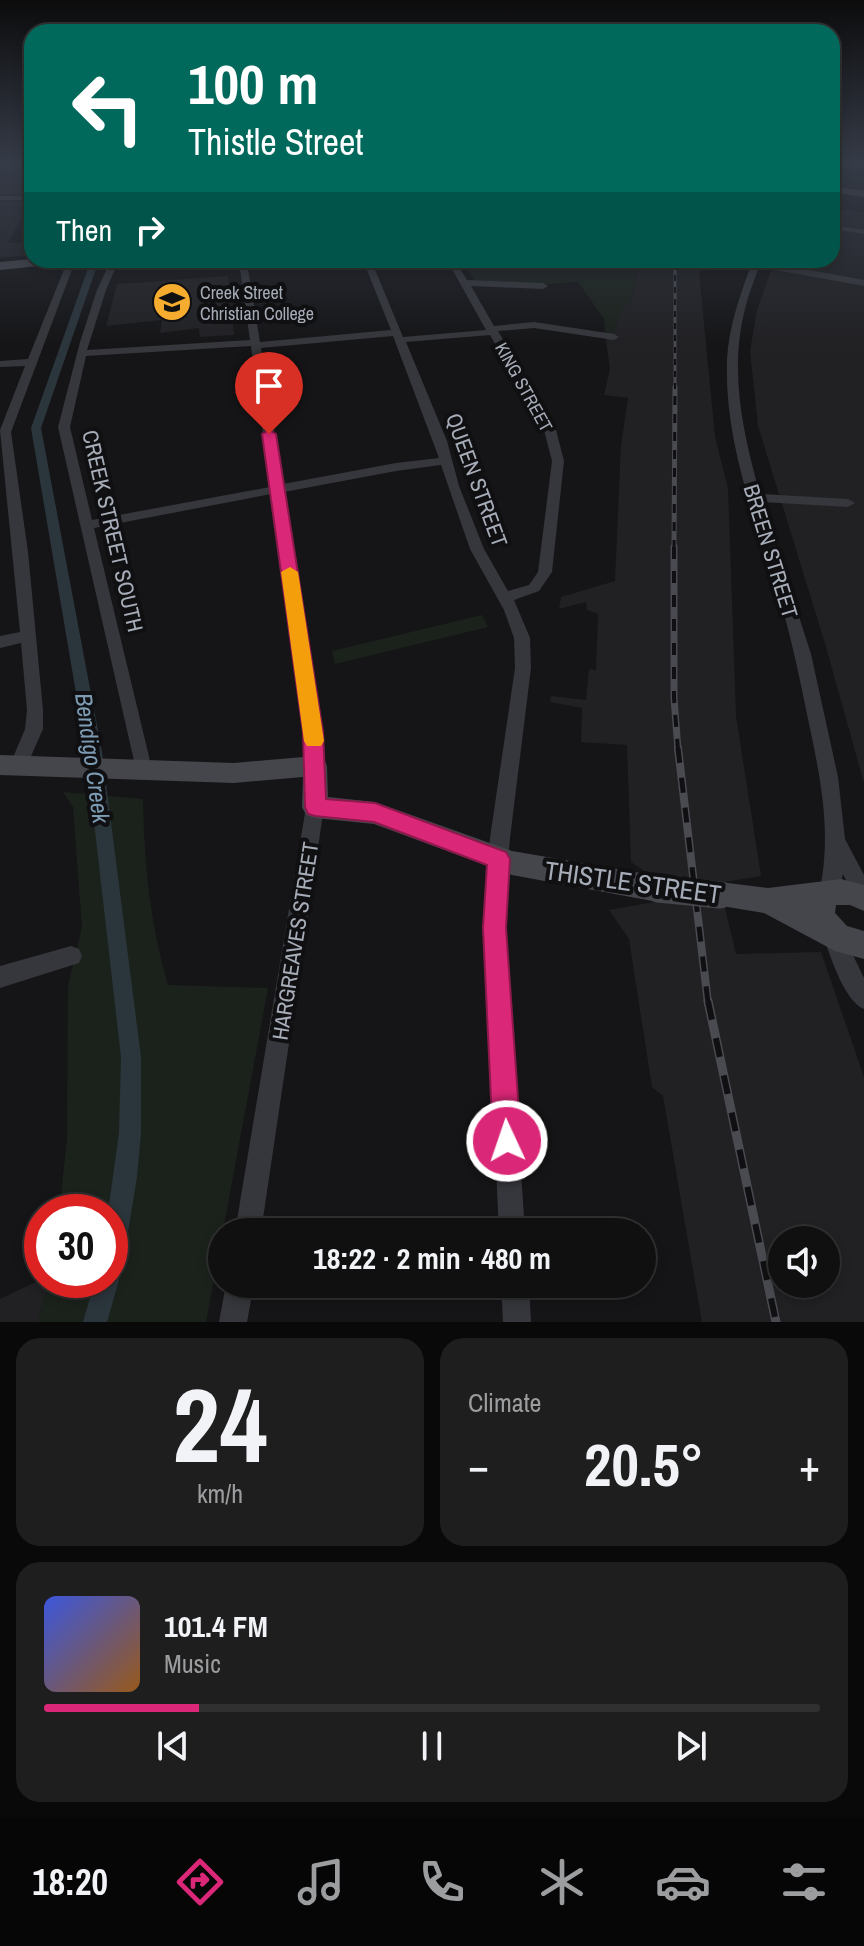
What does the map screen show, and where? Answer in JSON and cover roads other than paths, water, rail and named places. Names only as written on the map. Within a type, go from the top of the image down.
[{"type":"street","points":[[840,228],[864,232]]},
{"type":"street","points":[[0,264],[24,260]]},
{"type":"street","points":[[0,264],[24,262]]},
{"type":"street","points":[[69,268],[2,433],[11,540],[28,636],[35,720],[9,766],[234,773],[315,766]]},
{"type":"street","name":"CREEK STREET SOUTH","points":[[112,268],[66,407],[64,427],[142,770]]},
{"type":"street","name":"HARGREAVES STREET","points":[[244,268],[310,711],[315,766],[315,807],[250,1218]]},
{"type":"street","name":"QUEEN STREET","points":[[370,268],[477,549],[506,597],[519,626],[523,668],[499,859]]},
{"type":"street","name":"KING STREET","points":[[456,268],[550,430],[558,461],[545,572],[534,588],[506,597]]},
{"type":"street","name":"BREEN STREET","points":[[754,268],[741,303],[731,370],[732,396],[742,457],[801,643],[828,769],[837,842],[828,895]]},
{"type":"street","points":[[787,268],[864,283]]},
{"type":"street","points":[[465,283],[543,286]]},
{"type":"street","points":[[83,353],[397,336],[534,325],[614,337]]},
{"type":"street","points":[[0,364],[31,362]]},
{"type":"street","points":[[86,525],[446,461]]},
{"type":"street","points":[[755,498],[848,503]]},
{"type":"street","points":[[0,642],[28,636]]},
{"type":"street","name":"THISTLE STREET","points":[[315,807],[375,813],[499,859],[573,876],[768,901],[847,891],[864,897]]},
{"type":"street","name":"BREEN STREET","points":[[837,842],[864,897]]},
{"type":"street","points":[[499,859],[494,928],[511,1218]]},
{"type":"street","points":[[828,895],[822,901],[821,915],[864,998]]},
{"type":"street","name":"THISTLE STREET","points":[[768,901],[849,944],[864,945]]},
{"type":"street","points":[[0,977],[71,956]]},
{"type":"street","points":[[233,1322],[237,1298]]},
{"type":"street","points":[[516,1298],[517,1322]]},
{"type":"waterway","name":"Bendigo Creek","points":[[92,268],[36,428],[94,752],[131,1057],[130,1133],[123,1194]]},
{"type":"waterway","name":"Bendigo Creek","points":[[95,1322],[102,1298]]},
{"type":"railway","points":[[675,268],[675,387]]},
{"type":"railway","points":[[674,549],[675,387]]},
{"type":"railway","points":[[674,549],[674,698],[678,750]]},
{"type":"railway","points":[[678,748],[708,1003]]},
{"type":"railway","points":[[708,1001],[776,1322]]},
{"type":"place","name":"Creek Street Christian College","points":[[172,302]]}]
